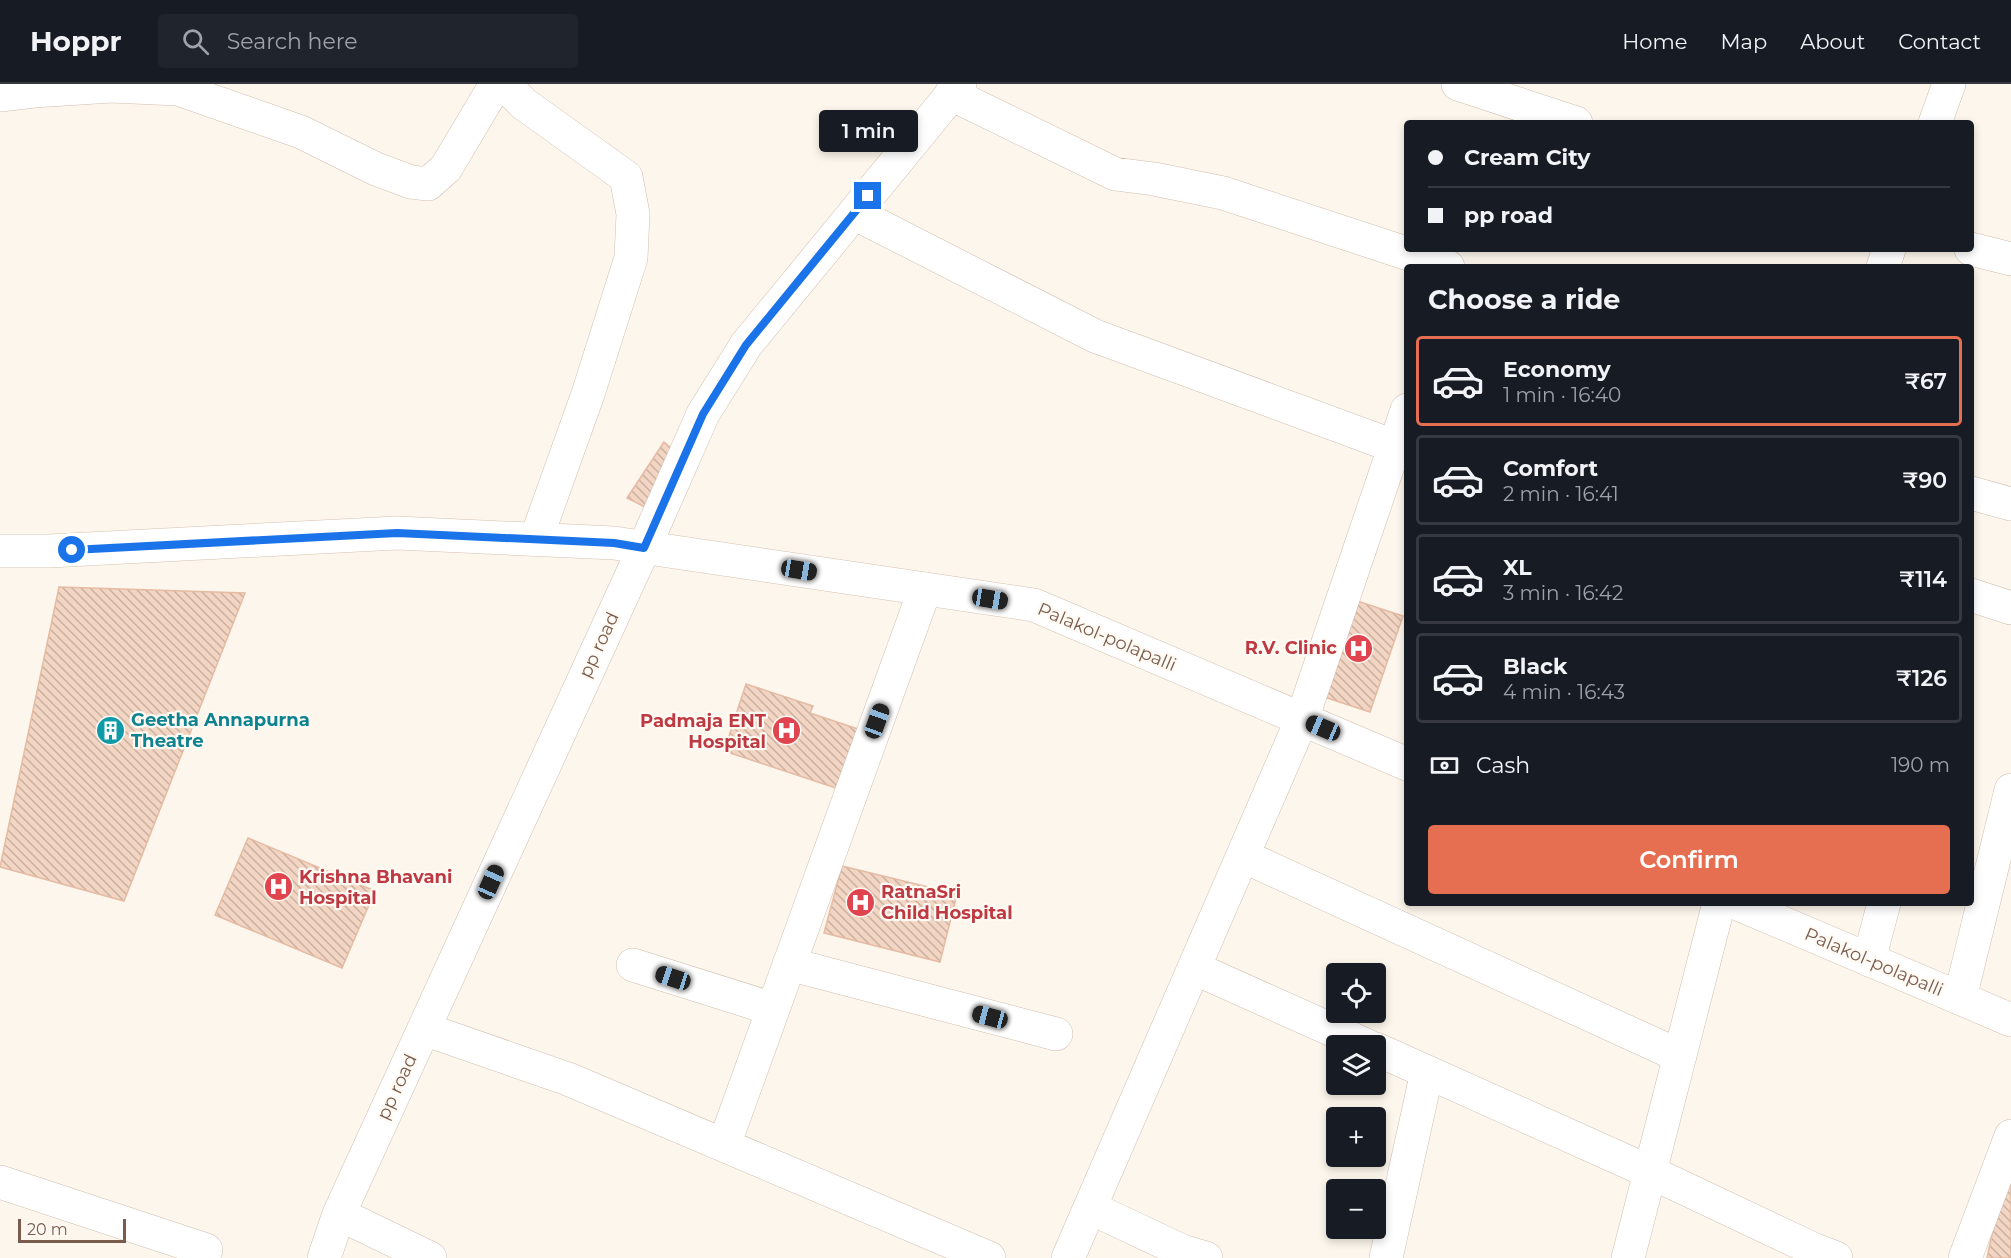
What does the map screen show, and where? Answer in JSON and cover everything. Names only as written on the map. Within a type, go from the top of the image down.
[{"type":"street","points":[[0,95],[111,86],[178,89],[301,132],[376,169],[411,182],[428,184],[446,168],[496,84]]},
{"type":"street","points":[[504,84],[524,104],[626,177],[633,214],[631,258],[588,394],[536,539]]},
{"type":"street","points":[[1458,84],[1502,102],[1565,120]]},
{"type":"street","points":[[1936,120],[1949,84]]},
{"type":"street","points":[[956,89],[1115,174],[1154,179],[1223,193],[1439,264]]},
{"type":"street","name":"pp road","points":[[324,1258],[339,1214],[703,414],[746,345],[956,89]]},
{"type":"street","points":[[854,213],[1095,336],[1401,448]]},
{"type":"street","points":[[1974,250],[2011,259]]},
{"type":"street","points":[[1068,1258],[1302,719],[1401,448],[1404,429]]},
{"type":"street","points":[[1974,494],[2011,504]]},
{"type":"street","name":"Palakol-polapalli","points":[[0,551],[49,551],[397,533],[614,543],[1034,605],[1404,763]]},
{"type":"street","points":[[724,1145],[925,589]]},
{"type":"street","points":[[1974,596],[2011,608]]},
{"type":"street","points":[[1960,998],[2011,790]]},
{"type":"street","points":[[1243,856],[1680,1056]]},
{"type":"street","points":[[1628,1258],[1718,906]]},
{"type":"street","name":"Palakol-polapalli","points":[[1743,906],[2011,1020]]},
{"type":"street","points":[[1869,960],[1883,906]]},
{"type":"street","points":[[789,964],[1056,1034]]},
{"type":"street","points":[[633,965],[773,1009]]},
{"type":"street","points":[[1194,968],[1343,1035]]},
{"type":"street","points":[[424,1029],[568,1079],[989,1258]]},
{"type":"street","points":[[1386,1054],[1836,1258]]},
{"type":"street","points":[[1386,1258],[1427,1072]]},
{"type":"street","points":[[1965,1258],[2011,1136]]},
{"type":"street","points":[[0,1182],[206,1250],[203,1258]]},
{"type":"street","points":[[1091,1208],[1182,1251],[1206,1258]]},
{"type":"street","points":[[339,1214],[430,1258]]},
{"type":"building","points":[[664,442],[679,455],[653,511],[627,498]]},
{"type":"building","name":"Geetha Annapurna Theatre","points":[[59,587],[245,593],[124,901],[0,867]]},
{"type":"building","points":[[1351,599],[1403,616],[1370,712],[1318,695]]},
{"type":"building","points":[[746,684],[813,706],[810,713],[861,730],[842,790],[724,751]]},
{"type":"building","points":[[248,838],[375,891],[342,968],[215,915]]},
{"type":"building","points":[[842,866],[957,894],[940,962],[824,933]]},
{"type":"building","points":[[2004,1178],[2011,1180],[2011,1258],[1987,1258]]},
{"type":"place","name":"R.V. Clinic","points":[[1358,648]]},
{"type":"place","name":"Geetha Annapurna Theatre","points":[[110,730]]},
{"type":"place","name":"Padmaja ENT Hospital","points":[[787,731]]},
{"type":"place","name":"Krishna Bhavani Hospital","points":[[278,887]]},
{"type":"place","name":"RatnaSri Child Hospital","points":[[860,902]]},
{"type":"route","points":[[72,550],[397,533],[614,543],[644,548],[703,414],[746,345],[868,196]]}]
